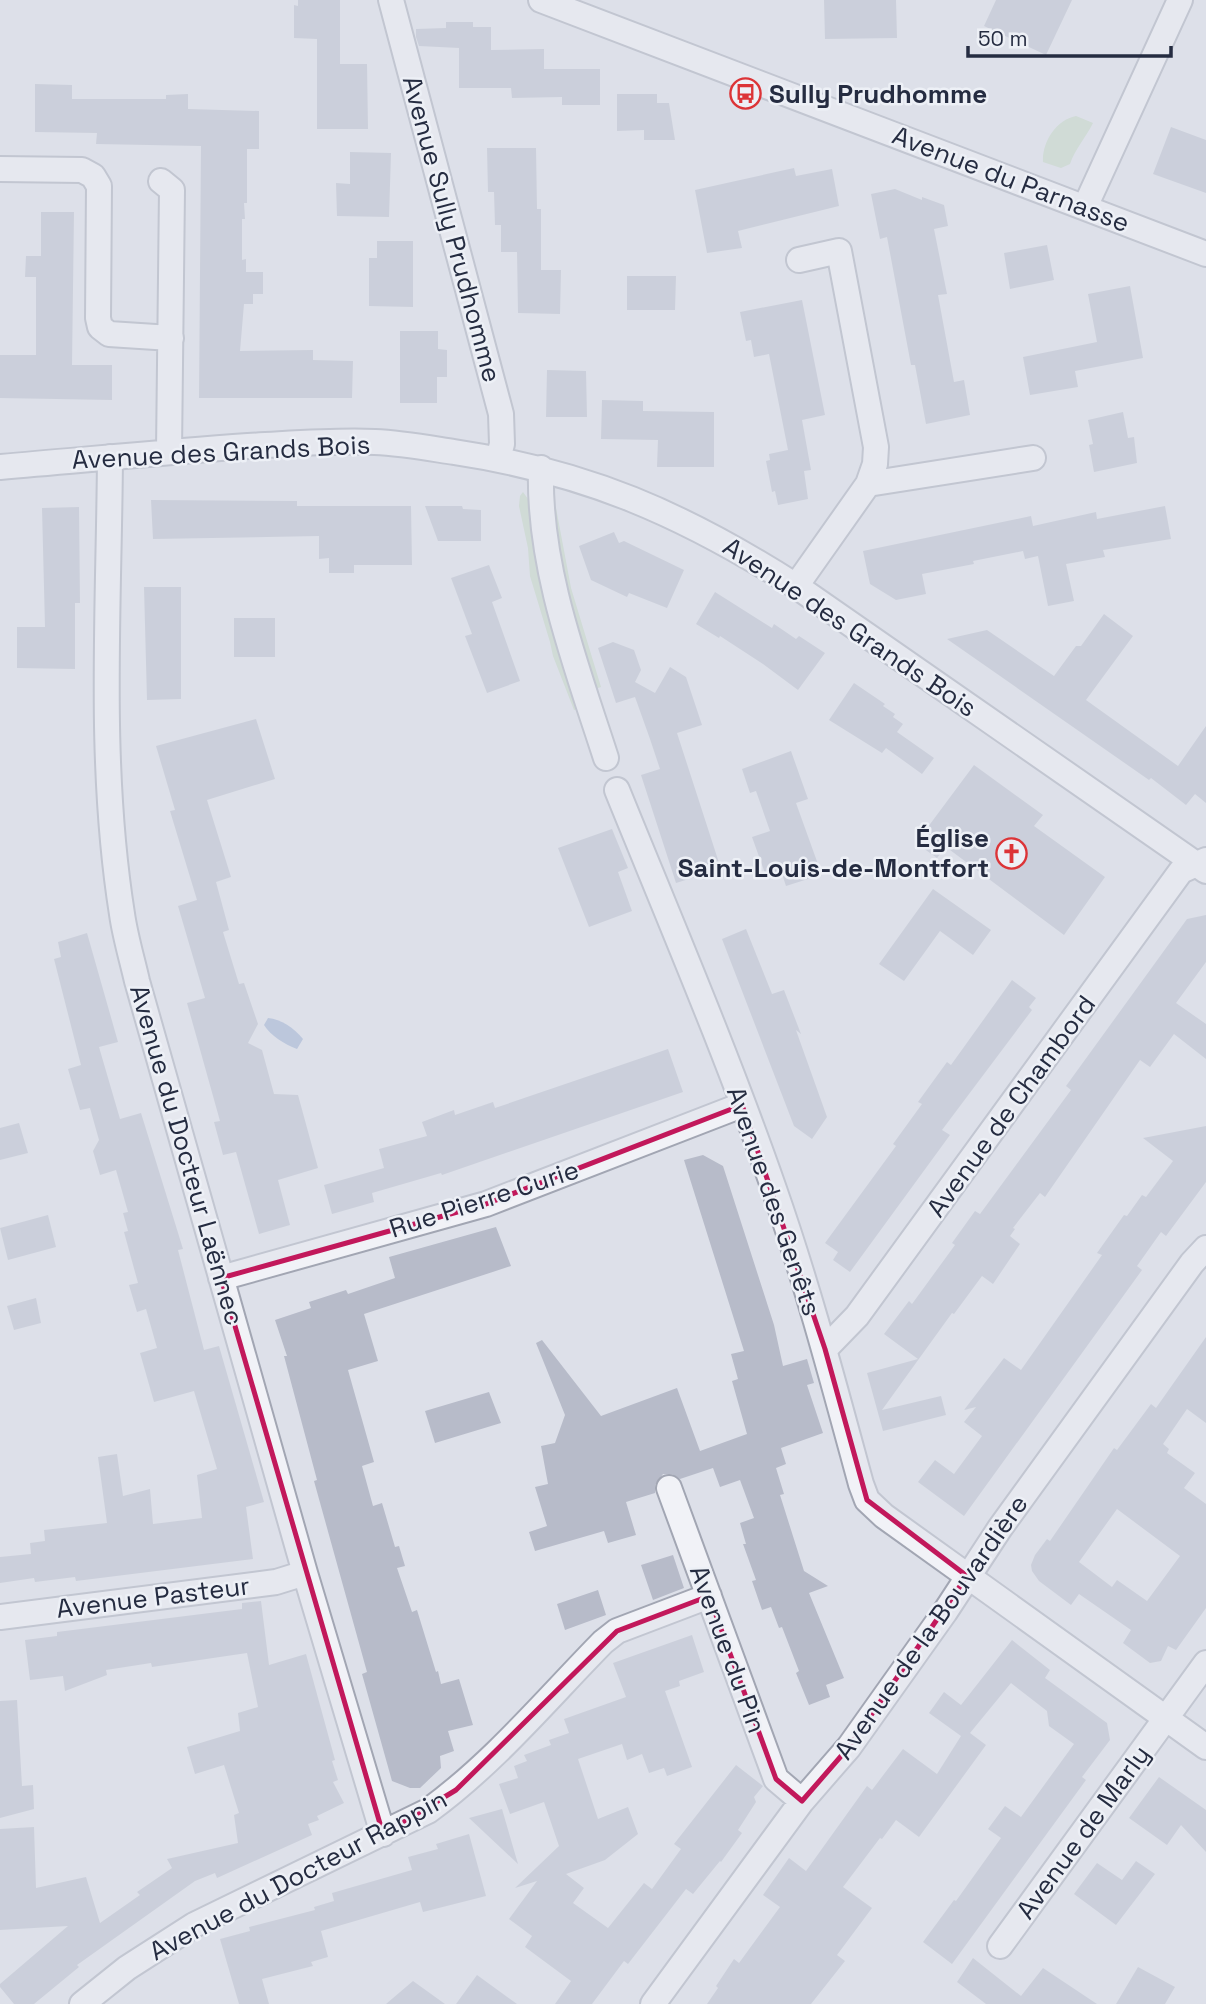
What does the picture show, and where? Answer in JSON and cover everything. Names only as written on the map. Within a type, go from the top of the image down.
[{"type":"street","name":"Avenue Sully Prudhomme","points":[[391,0],[501,414],[502,444],[498,459]]},
{"type":"street","name":"Avenue du Parnasse","points":[[541,0],[1206,254]]},
{"type":"street","points":[[1085,207],[1180,0]]},
{"type":"street","points":[[0,169],[82,170],[93,176],[99,186],[100,327],[109,334],[171,338]]},
{"type":"street","points":[[161,181],[172,190],[169,451]]},
{"type":"street","points":[[796,586],[868,484],[875,464],[876,447],[839,251],[799,260]]},
{"type":"street","name":"Avenue des Grands Bois","points":[[0,467],[169,451],[297,443],[376,442],[498,459],[541,468],[601,487],[676,517],[744,553],[1203,865]]},
{"type":"street","name":"Avenue du Docteur Laënnec","points":[[110,457],[108,751],[114,848],[122,915],[137,981],[221,1278],[383,1834]]},
{"type":"street","points":[[868,484],[1033,458]]},
{"type":"street","points":[[541,468],[541,519],[551,569],[606,758]]},
{"type":"street","name":"Avenue des Genêts","points":[[617,790],[678,936],[774,1189],[825,1349],[860,1484],[867,1500],[884,1516],[1206,1748]]},
{"type":"street","name":"Avenue de Chambord","points":[[825,1349],[858,1316],[1181,872],[1203,865]]},
{"type":"street","name":"Rue Pierre Curie","points":[[221,1278],[486,1204],[742,1105]]},
{"type":"street","name":"Avenue de la Bouvardière","points":[[653,2004],[802,1801],[849,1747],[945,1612],[967,1576],[1176,1285],[1206,1248]]},
{"type":"street","name":"Avenue du Pin","points":[[669,1488],[776,1779],[802,1801]]},
{"type":"street","name":"Avenue Pasteur","points":[[0,1616],[276,1582],[305,1573]]},
{"type":"street","name":"Avenue du Docteur Rappin","points":[[82,2004],[127,1968],[194,1925],[428,1811],[456,1790],[508,1742],[593,1651],[617,1631],[709,1596]]},
{"type":"street","name":"Avenue de Marly","points":[[1000,1946],[1206,1663]]},
{"type":"highlighted area","points":[[742,1105],[825,1349],[867,1500],[967,1576],[849,1747],[802,1801],[776,1779],[709,1596],[617,1631],[456,1790],[383,1834],[221,1278],[486,1204]]},
{"type":"green space","points":[[1076,116],[1093,123],[1070,164],[1061,168],[1043,162],[1045,147],[1052,133],[1062,122]]},
{"type":"green space","points":[[523,492],[528,499],[538,556],[581,708],[574,710],[553,656],[530,576],[528,548],[519,506]]},
{"type":"green space","points":[[556,508],[571,588],[601,687],[595,689],[560,569],[553,509]]},
{"type":"water","points":[[268,1018],[282,1022],[303,1039],[297,1049],[270,1033],[264,1025]]},
{"type":"building","points":[[298,0],[340,0],[340,64],[367,64],[368,129],[317,129],[317,39],[294,38],[294,5],[298,6]]},
{"type":"building","points":[[824,0],[896,0],[897,38],[825,39]]},
{"type":"building","points":[[996,0],[1072,0],[1046,55],[984,26]]},
{"type":"building","points":[[446,22],[473,22],[473,27],[491,27],[491,50],[544,49],[544,69],[600,69],[600,105],[562,105],[562,97],[512,98],[511,88],[459,88],[459,48],[419,46],[416,37],[416,29],[446,28]]},
{"type":"building","points":[[35,84],[72,85],[72,99],[166,99],[166,95],[188,94],[188,109],[259,111],[259,149],[247,149],[247,203],[244,203],[245,219],[242,219],[242,260],[246,259],[246,272],[263,272],[263,294],[253,294],[253,304],[244,304],[240,351],[313,350],[313,360],[353,361],[352,398],[199,398],[201,146],[96,144],[97,133],[35,132]]},
{"type":"building","points":[[617,94],[657,94],[657,103],[669,103],[675,140],[644,140],[644,130],[617,131]]},
{"type":"building","points":[[1171,127],[1206,140],[1206,193],[1153,174]]},
{"type":"building","points":[[487,148],[536,148],[537,209],[541,209],[541,270],[561,270],[560,314],[518,313],[517,252],[501,252],[501,225],[495,225],[494,192],[488,192]]},
{"type":"building","points":[[350,152],[391,153],[389,217],[337,216],[336,183],[350,184]]},
{"type":"building","points":[[794,168],[796,176],[832,169],[839,206],[738,231],[742,248],[707,253],[695,190]]},
{"type":"building","points":[[895,189],[944,205],[948,226],[934,229],[947,294],[938,295],[954,382],[964,380],[970,415],[926,424],[915,365],[911,365],[887,237],[880,239],[871,194]]},
{"type":"building","points":[[41,212],[74,212],[72,365],[112,365],[112,400],[0,398],[0,355],[36,355],[36,277],[25,277],[26,256],[41,256]]},
{"type":"building","points":[[377,241],[413,241],[413,307],[369,306],[369,258],[377,258]]},
{"type":"building","points":[[1047,245],[1054,280],[1010,289],[1004,253]]},
{"type":"building","points":[[627,276],[676,276],[675,310],[627,310]]},
{"type":"building","points":[[1130,286],[1143,358],[1075,371],[1078,387],[1030,395],[1023,357],[1097,342],[1088,294]]},
{"type":"building","points":[[802,300],[825,415],[802,420],[811,470],[804,471],[808,499],[778,505],[775,491],[772,492],[766,461],[770,460],[769,454],[788,450],[769,354],[754,357],[751,340],[746,341],[740,312]]},
{"type":"building","points":[[400,331],[438,331],[438,349],[447,350],[447,377],[437,377],[437,403],[400,403]]},
{"type":"building","points":[[547,370],[586,371],[587,417],[546,417]]},
{"type":"building","points":[[602,400],[643,401],[643,411],[714,412],[714,467],[657,467],[658,440],[601,439]]},
{"type":"building","points":[[1123,412],[1128,438],[1134,437],[1137,463],[1094,472],[1089,445],[1093,444],[1088,420]]},
{"type":"building","points":[[151,500],[297,501],[297,506],[411,506],[412,565],[354,565],[354,573],[329,573],[329,558],[319,559],[319,536],[153,539]]},
{"type":"building","points":[[425,506],[462,506],[463,509],[481,510],[481,541],[438,541]]},
{"type":"building","points":[[1165,506],[1171,539],[1103,550],[1105,557],[1066,564],[1074,601],[1048,606],[1038,556],[1025,559],[1023,551],[922,574],[926,594],[896,600],[870,584],[863,551],[1031,516],[1033,526],[1096,512],[1097,519]]},
{"type":"building","points":[[79,507],[80,603],[75,603],[75,669],[17,668],[17,627],[45,627],[42,508]]},
{"type":"building","points":[[614,532],[619,543],[624,541],[684,570],[667,608],[629,593],[627,597],[591,580],[579,546]]},
{"type":"building","points":[[489,565],[502,598],[492,602],[520,681],[487,693],[465,636],[472,634],[451,578]]},
{"type":"building","points":[[144,587],[181,587],[181,699],[147,700]]},
{"type":"building","points":[[715,592],[772,628],[774,624],[796,639],[799,636],[825,653],[798,690],[720,636],[719,638],[696,624]]},
{"type":"building","points":[[1104,614],[1133,636],[1086,700],[1178,766],[1206,726],[1206,803],[1195,794],[1186,805],[1151,778],[1149,780],[947,639],[987,630],[1054,676],[1076,646],[1081,646]]},
{"type":"building","points":[[234,618],[275,618],[275,657],[234,657]]},
{"type":"building","points":[[613,642],[634,650],[641,670],[635,682],[655,693],[670,667],[686,677],[702,725],[677,733],[721,869],[676,883],[641,775],[660,769],[635,697],[616,703],[598,648]]},
{"type":"building","points":[[854,683],[895,714],[893,717],[903,724],[897,732],[934,758],[922,774],[886,748],[882,753],[829,720]]},
{"type":"building","points":[[256,719],[275,779],[207,800],[231,877],[216,882],[229,930],[223,932],[239,984],[244,983],[258,1024],[248,1043],[262,1050],[274,1094],[298,1095],[318,1168],[278,1180],[290,1225],[259,1234],[236,1152],[223,1155],[214,1122],[220,1121],[187,1003],[205,998],[178,906],[197,900],[170,811],[175,810],[156,746]]},
{"type":"building","points":[[791,751],[808,799],[796,803],[819,867],[808,879],[786,886],[781,871],[766,876],[752,837],[770,831],[756,791],[750,793],[742,769]]},
{"type":"building","name":"Église Saint-Louis-de-Montfort","points":[[974,765],[1043,815],[1034,826],[1105,877],[1064,935],[946,847],[937,858],[916,843]]},
{"type":"building","points":[[612,829],[628,868],[618,872],[632,911],[589,927],[558,848]]},
{"type":"building","points":[[933,889],[991,930],[973,955],[940,931],[904,981],[879,964]]},
{"type":"building","points":[[1206,915],[1206,962],[1176,1003],[1206,1024],[1206,1059],[1174,1034],[1150,1067],[1140,1060],[1045,1197],[1040,1193],[1013,1228],[1015,1229],[1010,1236],[1020,1244],[993,1284],[982,1276],[882,1410],[941,1396],[946,1415],[883,1431],[867,1373],[918,1359],[884,1334],[909,1301],[912,1304],[955,1245],[952,1243],[975,1211],[980,1214],[1071,1090],[1066,1086],[1187,919]]},
{"type":"building","points":[[746,929],[772,994],[784,990],[801,1034],[796,1030],[827,1117],[812,1139],[794,1126],[722,939]]},
{"type":"building","points":[[87,933],[118,1042],[99,1047],[120,1119],[141,1113],[183,1249],[178,1250],[204,1350],[219,1346],[264,1502],[246,1507],[253,1559],[76,1581],[75,1577],[35,1582],[34,1578],[0,1583],[0,1557],[31,1554],[30,1543],[45,1541],[44,1530],[107,1523],[98,1457],[117,1454],[123,1496],[150,1489],[153,1524],[202,1518],[197,1475],[217,1469],[194,1391],[154,1402],[140,1353],[157,1348],[146,1309],[137,1312],[129,1285],[138,1283],[124,1232],[128,1231],[123,1213],[128,1212],[116,1170],[100,1175],[93,1151],[99,1140],[90,1108],[80,1110],[68,1069],[81,1065],[54,959],[61,957],[58,942]]},
{"type":"building","points":[[1012,980],[1036,998],[1029,1007],[1032,1010],[942,1130],[950,1135],[850,1272],[833,1260],[838,1252],[825,1243],[896,1146],[893,1144],[922,1104],[918,1102],[947,1062],[951,1065]]},
{"type":"building","points":[[668,1049],[683,1092],[442,1175],[441,1173],[372,1193],[374,1202],[332,1214],[324,1185],[384,1168],[379,1149],[427,1136],[422,1122],[454,1110],[455,1115],[493,1102],[495,1108]]},
{"type":"building","points":[[19,1123],[28,1153],[0,1160],[0,1128]]},
{"type":"building","points":[[1206,1126],[1206,1182],[1166,1236],[1161,1232],[1137,1266],[1142,1270],[964,1516],[918,1482],[935,1460],[954,1474],[982,1436],[964,1422],[976,1407],[964,1410],[1004,1358],[1021,1370],[1102,1255],[1097,1253],[1124,1215],[1127,1216],[1142,1195],[1146,1197],[1173,1161],[1143,1138]]},
{"type":"building","points":[[703,1155],[723,1166],[774,1325],[783,1366],[807,1359],[814,1383],[807,1385],[823,1433],[781,1448],[786,1464],[776,1468],[784,1494],[780,1495],[804,1571],[828,1586],[809,1593],[844,1678],[826,1685],[830,1697],[809,1705],[782,1627],[779,1628],[771,1607],[762,1610],[752,1581],[756,1580],[743,1544],[746,1544],[740,1523],[754,1518],[740,1480],[720,1487],[713,1468],[680,1479],[672,1474],[663,1474],[655,1485],[655,1493],[626,1502],[636,1535],[608,1543],[604,1531],[535,1551],[529,1532],[547,1526],[535,1487],[548,1484],[541,1446],[555,1443],[565,1415],[536,1343],[542,1340],[601,1416],[677,1388],[700,1451],[747,1434],[732,1381],[738,1379],[731,1354],[744,1351],[684,1160]]},
{"type":"building","points":[[48,1215],[56,1247],[8,1260],[0,1228]]},
{"type":"building","points":[[496,1227],[511,1266],[364,1314],[378,1361],[348,1370],[374,1462],[362,1466],[373,1506],[382,1503],[395,1547],[399,1546],[405,1566],[397,1568],[412,1612],[417,1610],[441,1684],[459,1679],[473,1725],[448,1731],[454,1751],[440,1756],[441,1768],[420,1788],[410,1788],[392,1781],[362,1674],[367,1672],[314,1481],[317,1480],[284,1356],[287,1356],[275,1320],[311,1308],[309,1302],[346,1290],[348,1294],[395,1278],[389,1257]]},
{"type":"building","points":[[36,1298],[41,1323],[14,1330],[7,1306]]},
{"type":"building","points":[[1206,1337],[1206,1423],[1187,1409],[1163,1444],[1169,1449],[1167,1453],[1195,1473],[1184,1488],[1206,1504],[1206,1608],[1176,1650],[1168,1646],[1161,1661],[1150,1663],[1123,1643],[1131,1630],[1079,1594],[1071,1605],[1039,1581],[1031,1565],[1035,1555],[1047,1539],[1050,1541],[1114,1448],[1117,1450],[1151,1404],[1156,1408]],"holes":[[[1117,1509],[1180,1556],[1147,1601],[1117,1580],[1112,1587],[1079,1562]]]},
{"type":"building","points":[[489,1392],[501,1423],[435,1443],[425,1411]]},
{"type":"building","points":[[673,1555],[684,1588],[653,1600],[641,1565]]},
{"type":"building","points":[[598,1590],[606,1615],[565,1630],[557,1604]]},
{"type":"building","points":[[261,1601],[269,1665],[306,1654],[335,1760],[332,1761],[338,1780],[333,1782],[344,1803],[317,1816],[319,1820],[308,1824],[312,1835],[217,1878],[215,1873],[195,1881],[77,1965],[79,1967],[34,2004],[14,2004],[0,1984],[68,1926],[0,1930],[0,1829],[34,1827],[36,1888],[86,1877],[100,1923],[140,1895],[137,1892],[172,1868],[167,1859],[238,1843],[234,1815],[239,1813],[224,1765],[195,1774],[187,1747],[240,1731],[238,1713],[258,1707],[247,1653],[152,1667],[151,1663],[106,1670],[107,1675],[65,1691],[63,1676],[30,1680],[25,1640],[57,1636],[57,1632],[242,1609],[242,1603]]},
{"type":"building","points":[[692,1635],[704,1672],[679,1681],[680,1686],[665,1691],[692,1767],[667,1776],[664,1768],[649,1773],[642,1754],[627,1760],[622,1744],[578,1759],[598,1819],[628,1807],[638,1834],[605,1860],[566,1874],[584,1888],[573,1903],[608,1928],[644,1883],[652,1889],[681,1849],[674,1844],[736,1765],[763,1786],[754,1797],[756,1802],[738,1830],[742,1833],[721,1862],[693,1894],[686,1889],[628,1964],[624,1961],[592,2004],[555,2004],[571,1981],[525,1947],[532,1936],[509,1919],[537,1881],[515,1888],[559,1846],[544,1802],[510,1814],[499,1784],[518,1778],[514,1766],[527,1761],[524,1755],[551,1745],[549,1740],[569,1733],[564,1719],[626,1697],[613,1663]]},
{"type":"building","points":[[1012,1640],[1050,1670],[1045,1678],[1107,1723],[1110,1740],[1082,1777],[1086,1780],[952,1964],[923,1942],[1001,1838],[988,1829],[1005,1806],[1021,1817],[1074,1744],[1049,1726],[1047,1711],[1011,1683],[970,1733],[986,1745],[919,1837],[896,1820],[843,1887],[872,1908],[837,1955],[845,1961],[811,2004],[707,2004],[734,1959],[739,1963],[780,1907],[763,1895],[789,1858],[806,1871],[867,1786],[872,1790],[903,1749],[937,1774],[961,1736],[929,1713],[944,1692],[961,1705]]},
{"type":"building","points":[[17,1700],[22,1786],[33,1785],[34,1809],[0,1818],[0,1701]]},
{"type":"building","points":[[1159,1777],[1206,1810],[1206,1852],[1181,1825],[1167,1845],[1129,1818]]},
{"type":"building","points":[[502,1809],[518,1864],[469,1818]]},
{"type":"building","points":[[469,1834],[486,1896],[423,1912],[420,1902],[321,1931],[328,1957],[311,1962],[313,1966],[262,1979],[269,2004],[239,2004],[220,1939],[250,1931],[249,1927],[315,1910],[314,1907],[334,1901],[332,1893],[412,1870],[408,1857],[438,1849],[436,1844]]},
{"type":"building","points":[[1136,1861],[1155,1874],[1116,1925],[1074,1894],[1097,1863],[1122,1880]]},
{"type":"building","points":[[973,1958],[1021,1996],[1043,1968],[1097,2004],[986,2004],[957,1982]]},
{"type":"building","points":[[1138,1967],[1175,1987],[1165,2004],[1116,2004]]},
{"type":"building","points":[[477,1975],[517,2004],[456,2004]]},
{"type":"building","points":[[413,1981],[445,2004],[386,2004]]},
{"type":"place","name":"Sully Prudhomme","points":[[746,94]]},
{"type":"place","name":"Église Saint-Louis-de-Montfort","points":[[1012,853]]}]
